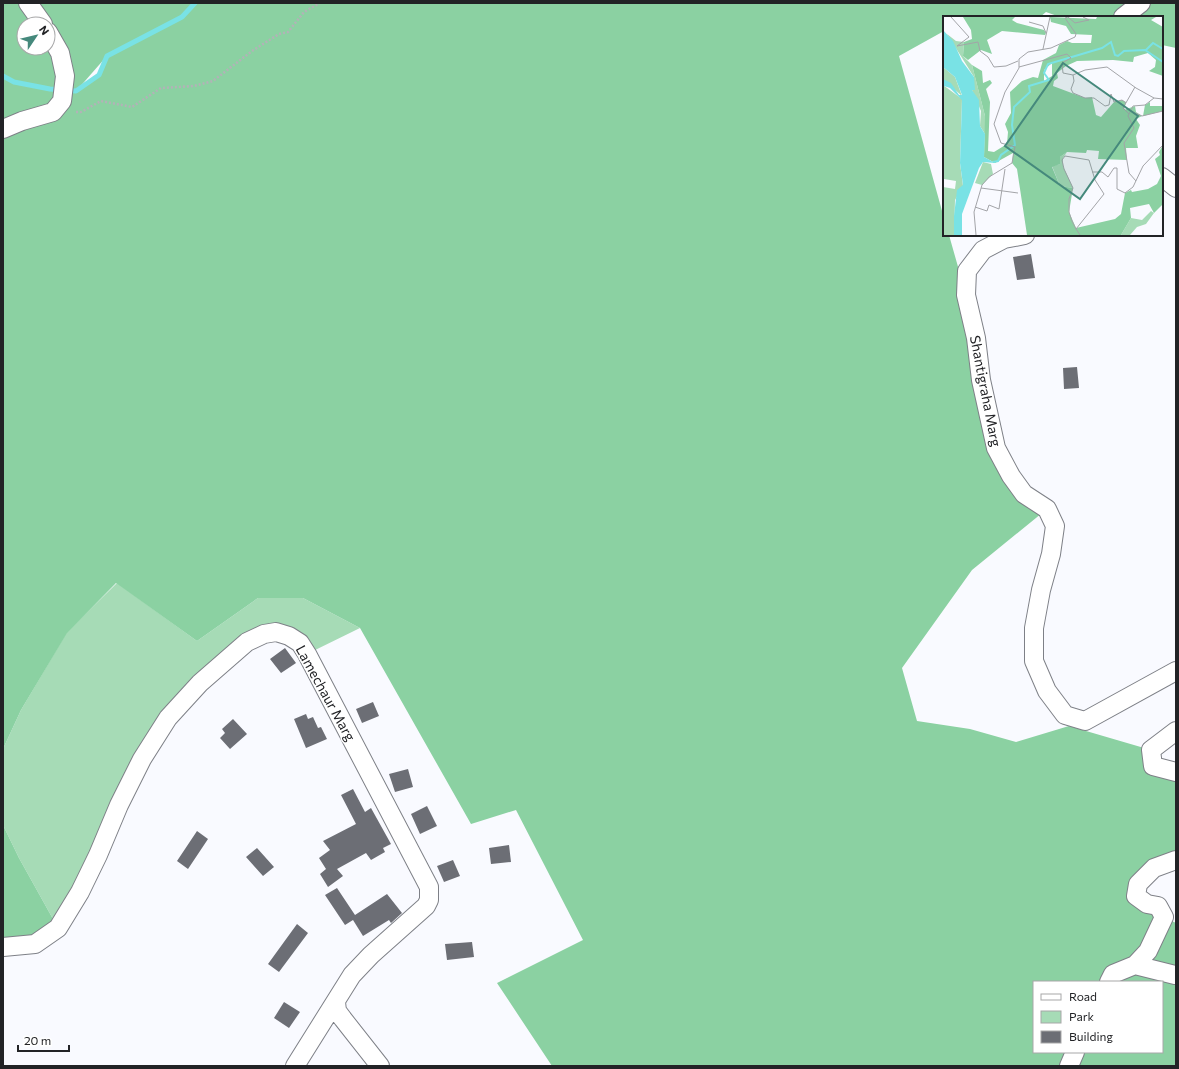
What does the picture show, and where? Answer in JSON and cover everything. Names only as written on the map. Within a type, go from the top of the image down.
[{"type":"street","points":[[28,3],[37,16]]},
{"type":"street","points":[[1124,16],[1141,3]]},
{"type":"street","points":[[3,129],[58,107],[65,76],[60,53],[56,46]]},
{"type":"street","points":[[1163,178],[1176,188]]},
{"type":"street","name":"Shantigraha Marg","points":[[1020,236],[1004,239],[983,250],[967,271],[966,295],[976,338],[981,380],[996,448],[1011,476],[1024,494],[1046,510],[1055,526],[1052,554],[1041,590],[1034,628],[1034,661],[1047,691],[1065,715],[1085,721],[1176,671]]},
{"type":"street","name":"Lamechaur Marg","points":[[3,947],[35,944],[58,928],[80,892],[119,805],[142,759],[168,718],[200,684],[247,642],[264,634],[276,632],[289,636],[300,643],[307,654],[429,887],[429,900],[426,906],[371,955],[352,975],[295,1066]]},
{"type":"street","points":[[1176,731],[1150,750],[1153,766],[1176,772]]},
{"type":"street","points":[[1110,981],[1113,974],[1135,965],[1148,951],[1164,917],[1158,906],[1147,904],[1136,896],[1138,884],[1154,868],[1176,860]]},
{"type":"street","points":[[1135,965],[1176,976]]},
{"type":"street","points":[[336,1002],[337,1011],[343,1020],[380,1066]]},
{"type":"street","points":[[1068,1066],[1074,1053]]},
{"type":"path","points":[[58,107],[81,112],[101,101],[132,107],[161,88],[194,86],[213,81],[259,46],[279,34],[288,32],[304,12],[320,3]]},
{"type":"green space","points":[[3,3],[1176,3],[1176,48],[1163,45],[1163,16],[1057,16],[1046,12],[1041,16],[943,16],[943,32],[899,56],[943,214],[943,236],[949,236],[966,295],[996,448],[1047,509],[972,570],[902,668],[917,721],[970,729],[1016,742],[1069,726],[1151,750],[1176,772],[1176,860],[1138,884],[1164,917],[1176,923],[1176,1066],[552,1066],[497,983],[583,940],[516,810],[471,824],[360,628],[303,598],[258,598],[197,641],[116,583],[67,633],[21,710],[3,749]],"holes":[[[106,57],[99,75],[78,89]]]},
{"type":"green space","points":[[117,583],[197,641],[258,598],[303,598],[360,628],[307,654],[264,634],[168,718],[58,928],[19,858],[3,825],[3,749],[21,710],[67,632]]},
{"type":"green space","points":[[3,825],[19,858],[58,928],[3,947]]},
{"type":"building","points":[[1031,254],[1035,278],[1017,280],[1013,257]]},
{"type":"building","points":[[1077,367],[1079,388],[1064,389],[1063,368]]},
{"type":"building","points":[[285,648],[296,663],[281,673],[270,659]]},
{"type":"building","points":[[373,702],[379,716],[362,723],[356,709]]},
{"type":"building","points":[[306,714],[308,719],[313,717],[318,728],[321,727],[327,739],[306,748],[294,719]]},
{"type":"building","points":[[233,719],[247,734],[230,749],[220,738],[225,733],[222,729]]},
{"type":"building","points":[[408,769],[413,787],[395,792],[389,774]]},
{"type":"building","points":[[353,789],[365,812],[371,808],[391,844],[383,848],[385,852],[371,860],[366,853],[337,869],[343,876],[328,887],[320,874],[326,869],[319,858],[330,850],[323,841],[356,824],[341,795]]},
{"type":"building","points":[[427,806],[437,826],[420,834],[411,814]]},
{"type":"building","points":[[197,831],[208,839],[188,869],[177,861]]},
{"type":"building","points":[[509,845],[511,862],[491,864],[489,848]]},
{"type":"building","points":[[257,848],[274,867],[263,876],[246,857]]},
{"type":"building","points":[[453,860],[460,876],[444,882],[437,866]]},
{"type":"building","points":[[337,888],[355,915],[387,894],[402,913],[391,923],[389,920],[363,936],[353,920],[345,925],[325,895]]},
{"type":"building","points":[[297,924],[308,933],[279,972],[268,964]]},
{"type":"building","points":[[472,942],[474,957],[447,960],[445,944]]},
{"type":"building","points":[[284,1002],[300,1012],[289,1028],[274,1018]]},
{"type":"waterway","points":[[3,76],[14,82],[50,89],[76,91],[99,75],[107,56],[182,17],[195,3]]}]
